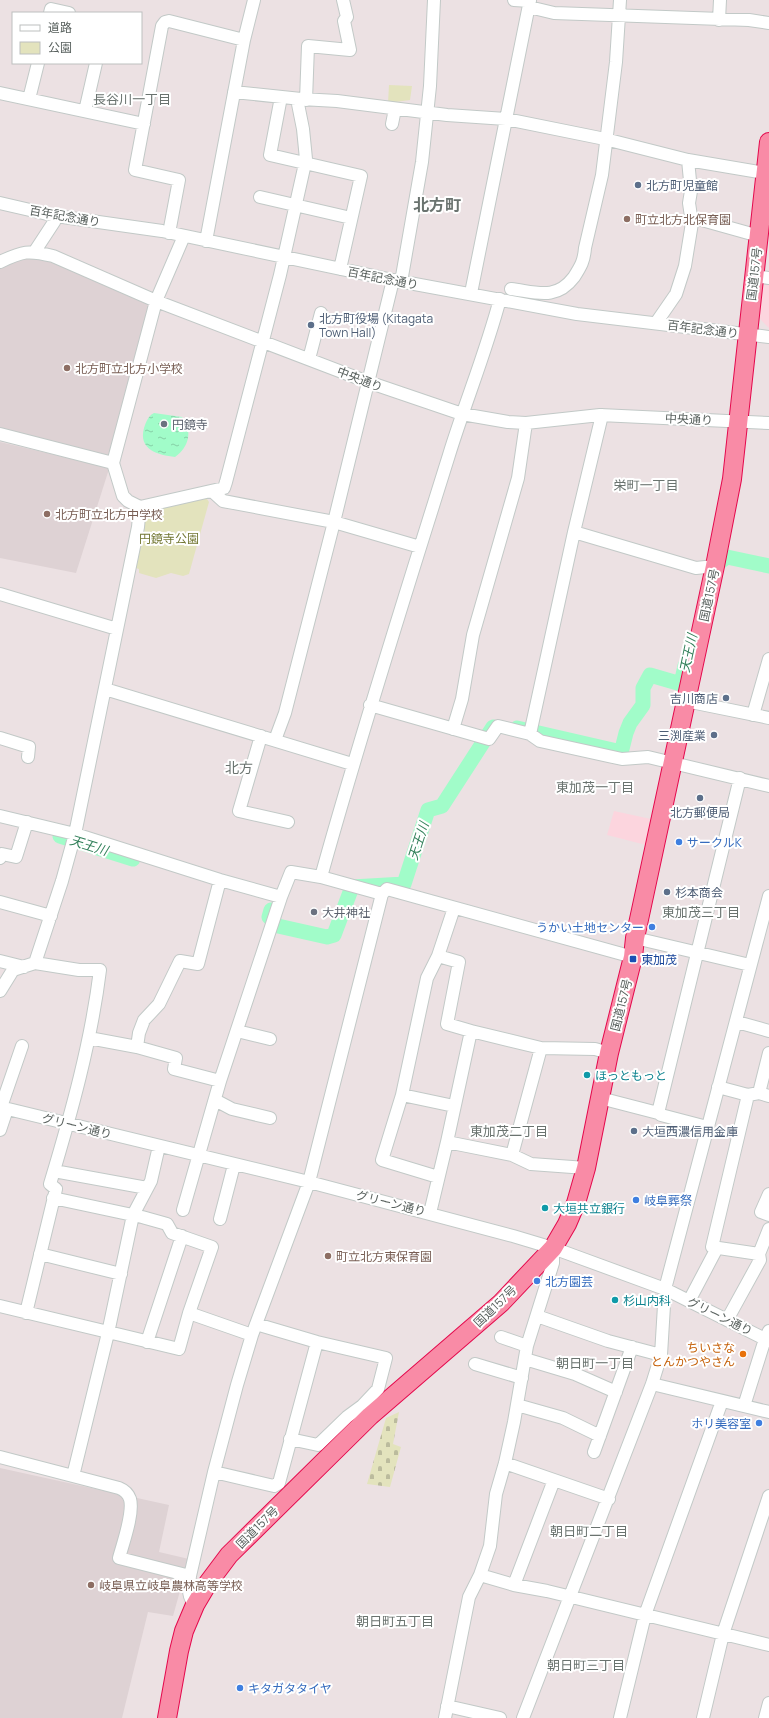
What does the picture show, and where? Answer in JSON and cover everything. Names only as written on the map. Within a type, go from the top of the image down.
[{"type":"highway","name":"国道157号","points":[[167,1718],[178,1651],[195,1605],[208,1583],[225,1561],[252,1531],[370,1416],[501,1303],[553,1248],[567,1224],[576,1203],[586,1168],[609,1052],[633,957],[732,479],[740,422],[747,335],[762,277],[759,236],[769,142]]},
{"type":"street","points":[[206,241],[244,40],[254,0]]},
{"type":"street","points":[[184,236],[156,301],[113,463],[123,496],[128,501],[140,508],[224,488],[283,258],[305,163],[301,99],[308,46],[350,50],[344,21],[347,17],[343,0]]},
{"type":"street","points":[[275,740],[285,713],[368,382],[397,281],[422,162],[427,113],[434,0]]},
{"type":"street","points":[[514,0],[530,3],[554,13],[750,20],[769,23]]},
{"type":"street","points":[[511,289],[544,293],[557,292],[565,288],[584,260],[585,248],[602,174],[605,139],[616,62],[620,0]]},
{"type":"street","points":[[719,20],[720,0]]},
{"type":"street","points":[[471,293],[530,3]]},
{"type":"street","points":[[50,12],[51,9],[64,12]]},
{"type":"street","points":[[170,233],[179,180],[135,170],[162,26],[165,22],[169,21],[244,40]]},
{"type":"street","points":[[29,99],[38,64]]},
{"type":"street","points":[[85,111],[96,64]]},
{"type":"street","points":[[234,92],[337,101],[427,113],[506,119],[605,139],[688,160],[766,173]]},
{"type":"street","points":[[0,93],[144,124]]},
{"type":"street","points":[[281,97],[270,155],[361,176],[340,269]]},
{"type":"street","points":[[392,124],[395,109]]},
{"type":"street","points":[[656,323],[676,294],[685,266],[692,223],[688,160]]},
{"type":"street","points":[[260,197],[351,218]]},
{"type":"street","name":"百年記念通り","points":[[0,203],[56,216],[170,233],[397,281],[471,293],[577,314],[769,338]]},
{"type":"street","points":[[35,252],[47,234],[56,216]]},
{"type":"street","points":[[691,217],[759,236]]},
{"type":"street","name":"中央通り","points":[[0,262],[16,254],[35,252],[71,263],[156,301],[262,342],[368,382],[462,414],[508,422],[526,423],[602,415],[769,423]]},
{"type":"street","points":[[321,878],[352,764],[370,705],[500,299]]},
{"type":"street","points":[[309,359],[320,313]]},
{"type":"street","points":[[530,734],[574,532],[602,415]]},
{"type":"street","points":[[453,729],[462,698],[473,635],[518,478],[526,423]]},
{"type":"street","points":[[0,434],[113,463]]},
{"type":"street","points":[[212,491],[223,502],[334,522],[420,547]]},
{"type":"street","points":[[30,965],[51,916],[74,834],[138,527],[140,508]]},
{"type":"street","points":[[574,532],[696,568],[715,566]]},
{"type":"street","points":[[0,594],[117,629]]},
{"type":"street","points":[[753,714],[769,659]]},
{"type":"street","points":[[105,689],[352,764]]},
{"type":"street","points":[[686,701],[769,718]]},
{"type":"street","points":[[370,705],[489,738],[498,726],[530,734],[540,741],[622,759],[648,757],[769,786]]},
{"type":"street","points":[[261,736],[239,811],[288,822]]},
{"type":"street","points":[[0,738],[29,747],[28,757]]},
{"type":"street","points":[[658,1113],[740,778]]},
{"type":"street","points":[[0,816],[74,834],[220,880],[281,896]]},
{"type":"street","points":[[0,858],[2,854],[16,857],[27,822]]},
{"type":"street","points":[[183,1210],[197,1156],[220,1081],[281,896],[291,872],[321,878],[382,894]]},
{"type":"street","points":[[137,1047],[139,1033],[144,1020],[159,1004],[180,962],[198,964],[220,880]]},
{"type":"street","points":[[195,1605],[190,1600],[188,1590],[190,1576],[232,1400],[254,1330],[309,1182],[382,894],[387,889],[401,892],[633,957]]},
{"type":"street","points":[[523,1718],[652,1384],[661,1355],[665,1289],[707,1127],[737,1022],[750,965],[769,896]]},
{"type":"street","points":[[0,902],[51,916]]},
{"type":"street","points":[[438,1177],[382,1160],[402,1095],[427,978],[438,956],[454,908]]},
{"type":"street","points":[[636,938],[750,965]]},
{"type":"street","points":[[438,956],[459,962],[447,1024],[541,1048],[595,1049],[609,1052]]},
{"type":"street","points":[[0,961],[79,970],[100,970],[97,999],[89,1038],[68,1123],[50,1184],[56,1188],[26,1312]]},
{"type":"street","points":[[0,991],[13,970],[30,965]]},
{"type":"street","points":[[737,1022],[769,1031]]},
{"type":"street","points":[[237,1031],[270,1039]]},
{"type":"street","points":[[430,1213],[471,1031]]},
{"type":"street","points":[[89,1038],[137,1047],[176,1058],[174,1069],[220,1081]]},
{"type":"street","points":[[0,1130],[3,1108],[22,1046]]},
{"type":"street","points":[[512,1155],[541,1048]]},
{"type":"street","points":[[759,1254],[712,1247],[712,1242],[758,1095],[769,1053]]},
{"type":"street","points":[[718,1087],[758,1095]]},
{"type":"street","points":[[402,1095],[454,1106]]},
{"type":"street","points":[[600,1098],[707,1127]]},
{"type":"street","points":[[215,1100],[232,1108],[270,1118]]},
{"type":"street","name":"グリーン通り","points":[[3,1108],[309,1182],[430,1213],[553,1248],[665,1289],[727,1320],[768,1337]]},
{"type":"street","points":[[446,1142],[512,1155],[531,1164],[586,1168]]},
{"type":"street","points":[[73,1476],[108,1333],[133,1215],[151,1181],[159,1146]]},
{"type":"street","points":[[220,1219],[234,1165]]},
{"type":"street","points":[[54,1171],[147,1188]]},
{"type":"street","points":[[769,1194],[761,1212],[769,1215]]},
{"type":"street","points":[[0,1306],[179,1349],[189,1313],[212,1247],[172,1233],[167,1224],[133,1215],[53,1198]]},
{"type":"street","points":[[727,1320],[760,1260],[759,1254],[769,1229]]},
{"type":"street","points":[[147,1342],[182,1236]]},
{"type":"street","points":[[500,1718],[446,1712],[469,1597],[480,1575],[490,1546],[496,1494],[505,1462],[528,1346],[553,1263],[553,1248]]},
{"type":"street","points":[[689,1301],[717,1248]]},
{"type":"street","points":[[40,1254],[121,1274]]},
{"type":"street","points":[[189,1313],[254,1330],[317,1342],[386,1358],[378,1389],[362,1406],[318,1445],[290,1439]]},
{"type":"street","points":[[537,1316],[608,1341],[661,1355]]},
{"type":"street","points":[[501,1337],[528,1346]]},
{"type":"street","points":[[744,1406],[768,1337]]},
{"type":"street","points":[[214,1472],[274,1486],[279,1483],[317,1342]]},
{"type":"street","points":[[594,1452],[632,1347]]},
{"type":"street","points":[[525,1359],[575,1374],[616,1392]]},
{"type":"street","points":[[475,1364],[522,1378]]},
{"type":"street","points":[[652,1384],[769,1412]]},
{"type":"street","points":[[620,1718],[645,1615],[722,1401]]},
{"type":"street","points":[[517,1405],[563,1418],[600,1436]]},
{"type":"street","points":[[0,1458],[119,1488],[125,1491],[130,1498],[130,1509],[119,1558],[190,1576]]},
{"type":"street","points":[[505,1462],[608,1499]]},
{"type":"street","points":[[514,1585],[554,1480]]},
{"type":"street","points":[[703,1718],[723,1634],[769,1496]]},
{"type":"street","points":[[480,1575],[514,1585],[547,1591],[570,1598],[769,1645]]},
{"type":"street","points":[[765,1718],[769,1702]]},
{"type":"shaded area","name":"北方町立北方小学校","points":[[39,258],[61,263],[147,300],[151,307],[111,457],[0,430],[0,268],[16,260]]},
{"type":"shaded area","points":[[769,282],[769,328],[756,315],[758,283]]},
{"type":"shaded area","name":"北方町立北方中学校","points":[[0,442],[106,467],[109,469],[76,573],[0,558]]},
{"type":"shaded area","points":[[614,811],[651,819],[646,845],[607,835]]},
{"type":"shaded area","name":"岐阜県立岐阜農林高等学校","points":[[0,1468],[169,1505],[159,1552],[189,1559],[173,1616],[148,1612],[122,1718],[0,1718]]},
{"type":"green space","points":[[389,85],[412,86],[410,100],[388,103]]},
{"type":"green space","name":"円鏡寺公園","points":[[197,497],[207,499],[209,502],[189,574],[183,576],[171,573],[156,578],[139,573],[139,569],[133,567],[144,515],[147,510]]},
{"type":"green space","points":[[399,1412],[393,1444],[401,1447],[390,1487],[367,1484],[386,1418]]},
{"type":"water","points":[[154,413],[182,417],[188,428],[188,438],[186,444],[180,453],[175,457],[156,453],[144,442],[143,435],[146,421]]},
{"type":"waterway","name":"天王川","points":[[709,570],[727,557],[769,566]]},
{"type":"waterway","name":"天王川","points":[[517,728],[617,751],[622,749],[630,723],[643,705],[643,688],[650,675],[681,684],[685,666]]},
{"type":"waterway","name":"天王川","points":[[271,910],[269,917],[278,926],[327,937],[334,935],[352,887],[404,884],[428,810],[442,806],[493,727]]},
{"type":"waterway","name":"天王川","points":[[60,836],[133,859]]},
{"type":"place","name":"北方町児童館","points":[[638,185]]},
{"type":"place","name":"町立北方北保育園","points":[[627,219]]},
{"type":"place","name":"北方町役場 (Kitagata Town Hall)","points":[[311,325]]},
{"type":"place","name":"北方町立北方小学校","points":[[67,368]]},
{"type":"place","name":"円鏡寺","points":[[164,424]]},
{"type":"place","name":"北方町立北方中学校","points":[[47,514]]},
{"type":"place","name":"吉川商店","points":[[726,698]]},
{"type":"place","name":"三渕産業","points":[[714,735]]},
{"type":"place","name":"北方郵便局","points":[[700,798]]},
{"type":"place","name":"サークルK","points":[[679,842]]},
{"type":"place","name":"杉本商会","points":[[667,892]]},
{"type":"place","name":"大井神社","points":[[314,912]]},
{"type":"place","name":"うかい土地センター","points":[[652,927]]},
{"type":"place","name":"東加茂","points":[[633,959]]},
{"type":"place","name":"ほっともっと","points":[[587,1075]]},
{"type":"place","name":"大垣西濃信用金庫","points":[[634,1131]]},
{"type":"place","name":"岐阜葬祭","points":[[636,1200]]},
{"type":"place","name":"大垣共立銀行","points":[[545,1208]]},
{"type":"place","name":"町立北方東保育園","points":[[328,1256]]},
{"type":"place","name":"北方園芸","points":[[537,1281]]},
{"type":"place","name":"杉山内科","points":[[615,1300]]},
{"type":"place","name":"ちいさな とんかつやさん","points":[[743,1354]]},
{"type":"place","name":"ホリ美容室","points":[[759,1423]]},
{"type":"place","name":"岐阜県立岐阜農林高等学校","points":[[91,1585]]},
{"type":"place","name":"キタガタタイヤ","points":[[240,1688]]},
{"type":"district","name":"長谷川一丁目","points":[[132,99]]},
{"type":"district","name":"北方町","points":[[437,205]]},
{"type":"district","name":"栄町一丁目","points":[[646,485]]},
{"type":"district","name":"北方","points":[[239,767]]},
{"type":"district","name":"東加茂一丁目","points":[[595,787]]},
{"type":"district","name":"東加茂三丁目","points":[[701,912]]},
{"type":"district","name":"東加茂二丁目","points":[[509,1131]]},
{"type":"district","name":"朝日町一丁目","points":[[595,1363]]},
{"type":"district","name":"朝日町二丁目","points":[[589,1531]]},
{"type":"district","name":"朝日町五丁目","points":[[395,1621]]},
{"type":"district","name":"朝日町三丁目","points":[[586,1665]]}]
